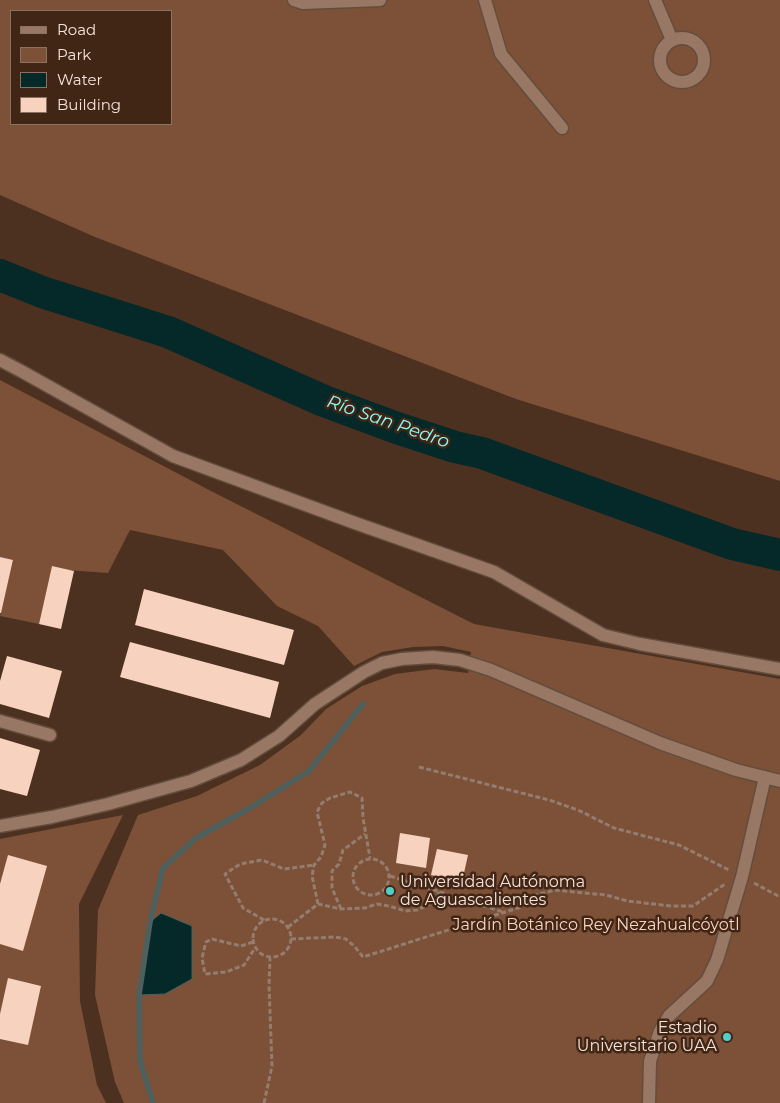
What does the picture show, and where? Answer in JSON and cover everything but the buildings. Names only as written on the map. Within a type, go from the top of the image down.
[{"type":"street","points":[[294,0],[304,3],[380,0]]},
{"type":"street","points":[[485,0],[501,54],[562,128]]},
{"type":"street","points":[[655,0],[672,40]]},
{"type":"street","points":[[0,360],[173,456],[494,572],[603,635],[640,644],[780,669]]},
{"type":"street","points":[[0,826],[98,807],[191,781],[241,760],[279,736],[315,704],[364,672],[382,663],[410,658],[433,657],[460,660],[491,670],[660,743],[736,770],[780,781]]},
{"type":"street","points":[[0,721],[50,735]]},
{"type":"street","points":[[649,1103],[650,1061],[660,1031],[669,1016],[707,981],[718,960],[742,876],[765,777]]},
{"type":"path","points":[[419,767],[557,802],[614,828],[679,845],[780,897]]},
{"type":"path","points":[[318,904],[312,876],[314,865],[321,857],[325,845],[317,812],[322,803],[350,792],[362,798],[365,834],[370,858]]},
{"type":"path","points":[[341,909],[332,888],[332,871],[339,864],[343,850],[365,834]]},
{"type":"path","points":[[370,858],[376,858],[386,865],[390,876],[386,888],[376,894],[364,894],[353,880],[355,868],[364,860],[370,858]]},
{"type":"path","points":[[264,920],[255,929],[253,942],[255,948],[264,956],[270,958],[282,955],[290,945],[291,939],[288,927],[277,919],[264,920],[243,908],[225,874],[240,864],[262,860],[284,868],[314,865]]},
{"type":"path","points":[[390,876],[504,912]]},
{"type":"path","points":[[291,939],[335,937],[346,939],[363,957],[521,907],[532,896],[555,890],[606,895],[627,901],[671,906],[693,906],[721,886],[742,876]]},
{"type":"path","points":[[288,927],[318,904],[341,909],[365,908],[377,904],[405,911],[417,910],[430,904],[440,892]]},
{"type":"path","points":[[253,942],[241,946],[212,939],[206,942],[202,958],[205,974],[226,972],[244,965],[255,948]]},
{"type":"path","points":[[264,1103],[272,1066],[269,994],[270,958]]},
{"type":"green space","points":[[0,0],[780,0],[780,481],[516,399],[95,237],[0,195]]},
{"type":"green space","name":"Universidad Autónoma de Aguascalientes","points":[[0,380],[211,491],[474,624],[780,679],[780,1103],[124,1103],[115,1082],[95,995],[98,910],[138,815],[197,796],[260,765],[301,735],[326,709],[362,686],[395,674],[434,669],[468,673],[471,652],[443,646],[413,647],[382,652],[354,666],[318,626],[277,606],[223,550],[130,530],[108,573],[67,570],[52,566],[39,624],[0,616],[13,561],[0,557]]},
{"type":"green space","points":[[123,815],[79,904],[80,1001],[97,1085],[106,1103],[0,1103],[0,839]]},
{"type":"water","points":[[161,913],[192,926],[192,979],[165,994],[139,995],[150,922]]},
{"type":"waterway","name":"Río San Pedro","points":[[0,275],[42,292],[168,332],[324,401],[397,428],[455,447],[482,453],[732,544],[780,555]]},
{"type":"waterway","points":[[153,1103],[140,1061],[139,995],[150,922],[163,868],[196,838],[250,808],[309,771],[363,704]]},
{"type":"place","name":"Universidad Autónoma de Aguascalientes","points":[[390,891]]},
{"type":"place","name":"Estadio Universitario UAA","points":[[727,1037]]},
{"type":"park label","name":"Jardín Botánico Rey Nezahualcóyotl","points":[[596,925]]}]
